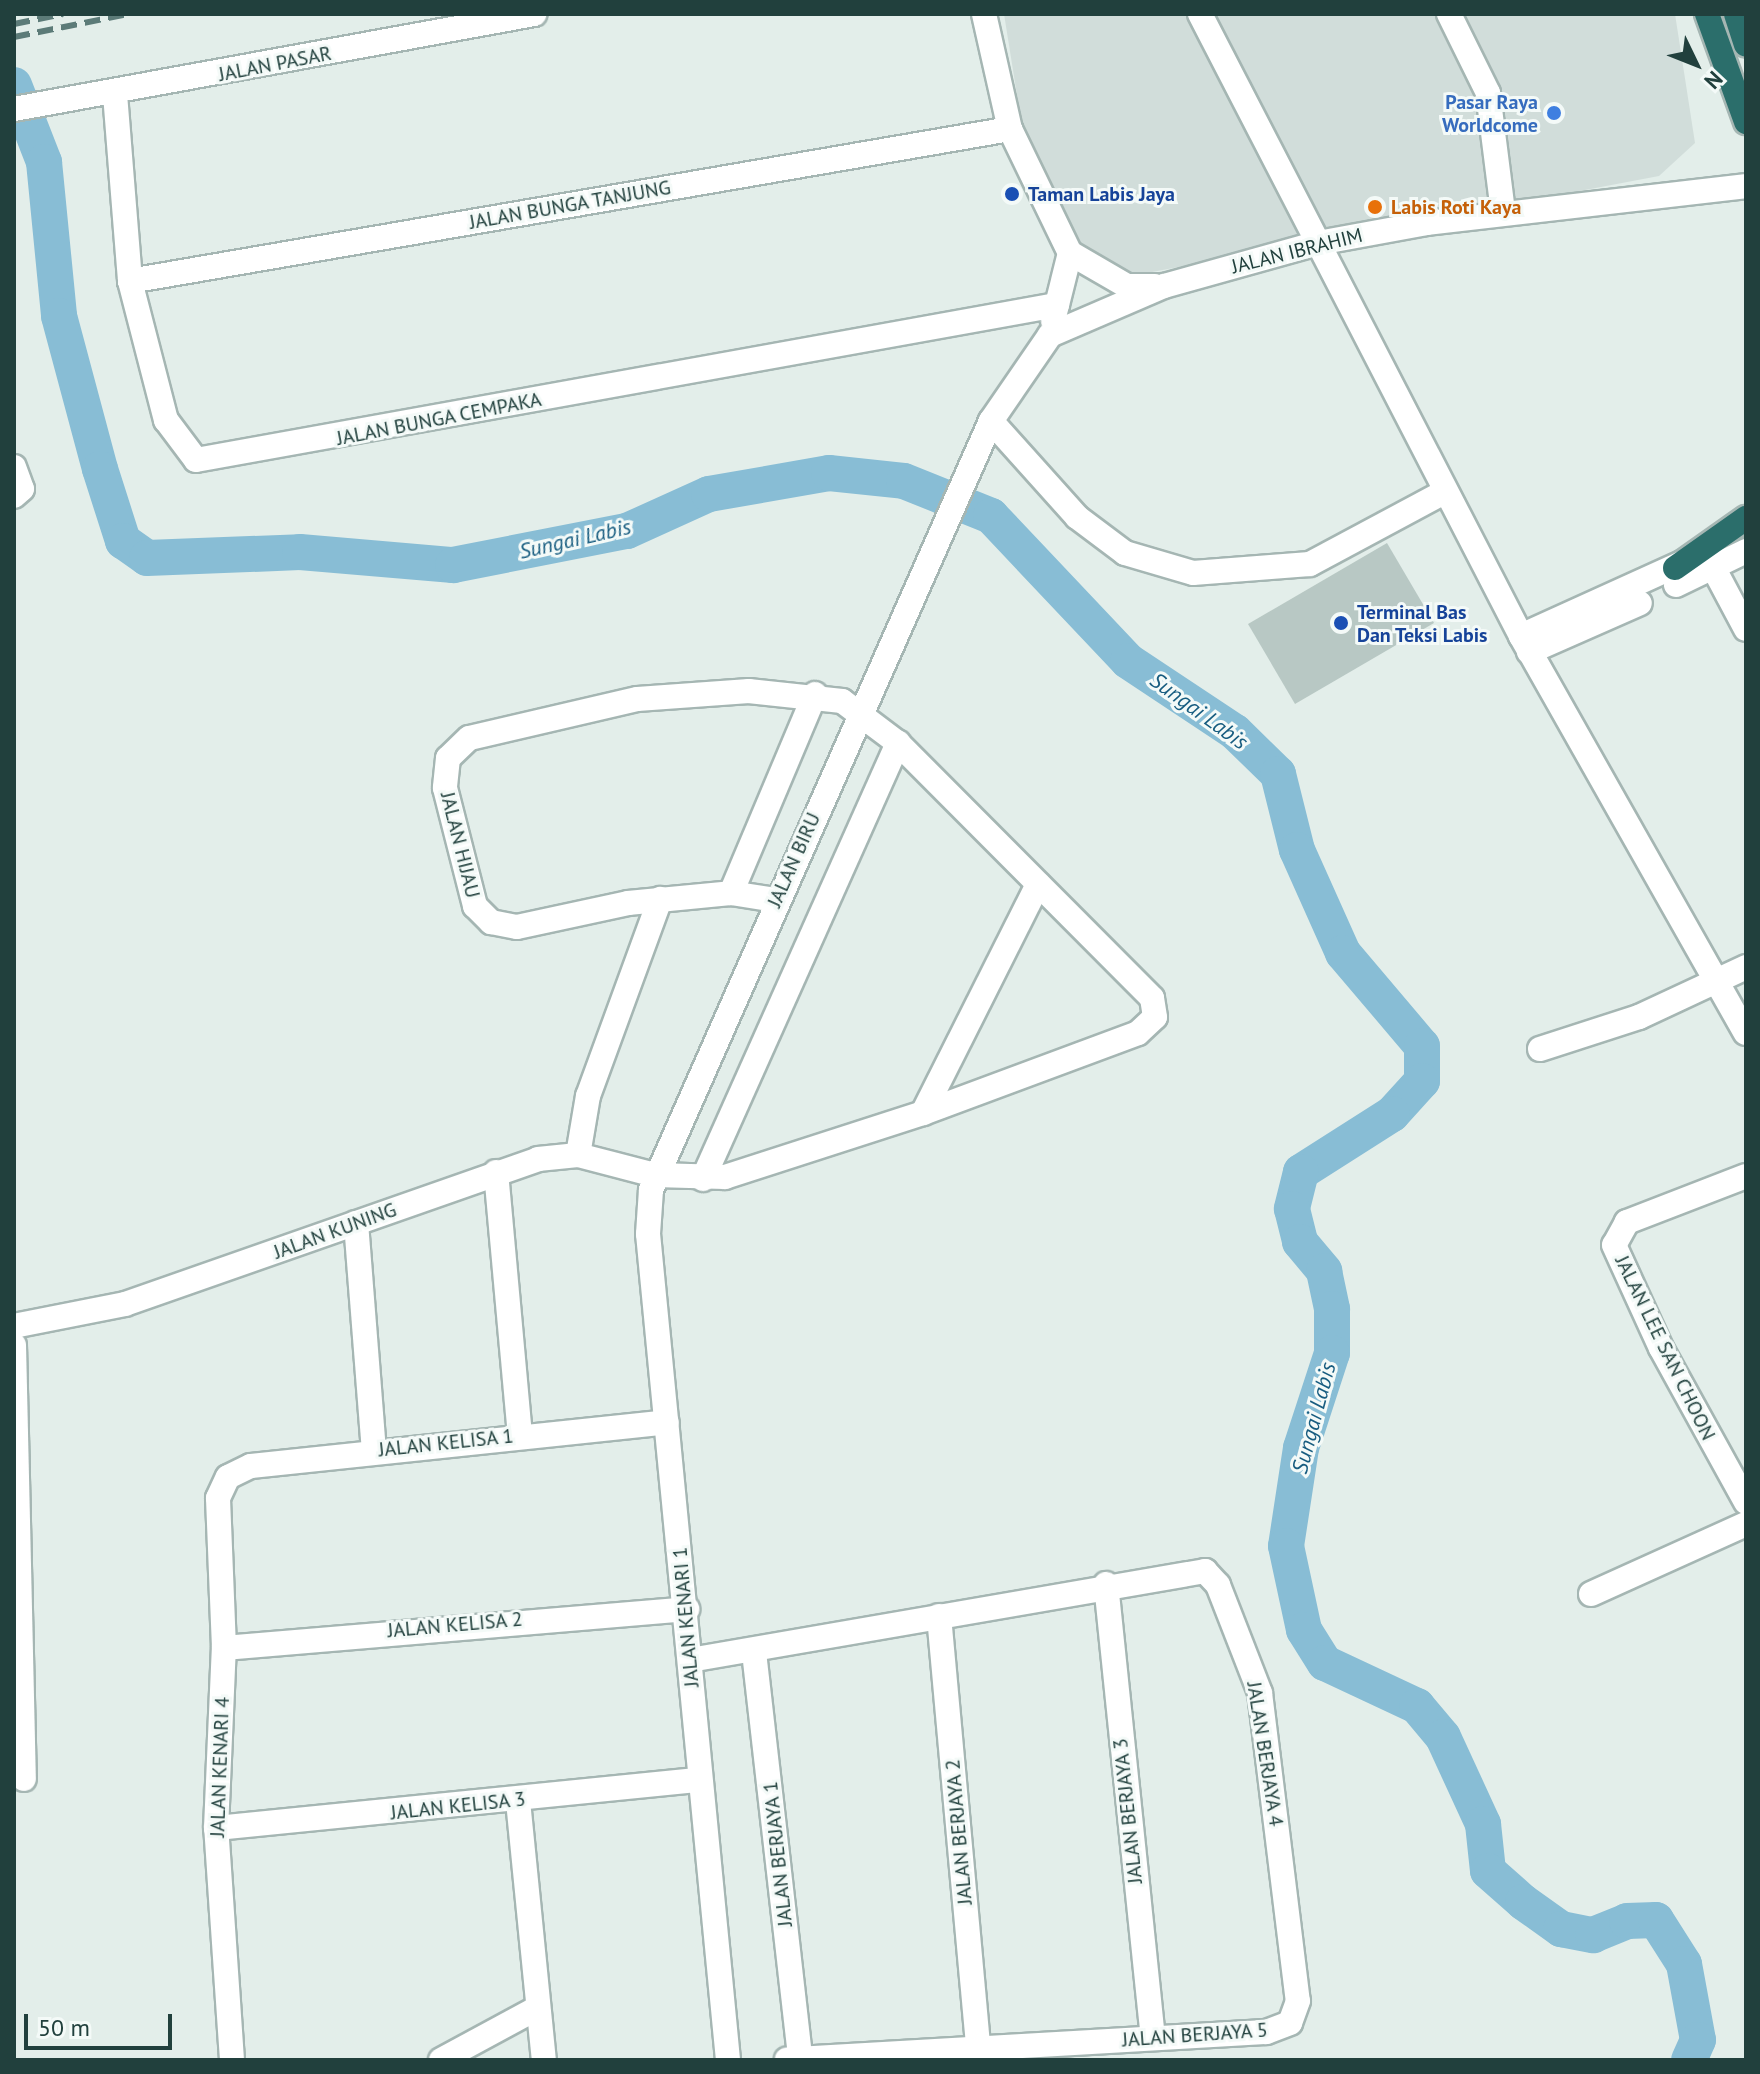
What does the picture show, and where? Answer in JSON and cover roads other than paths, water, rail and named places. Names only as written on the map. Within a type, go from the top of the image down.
[{"type":"highway","points":[[1707,14],[1746,122]]},
{"type":"highway","points":[[1736,14],[1746,44]]},
{"type":"highway","points":[[1675,568],[1746,518]]},
{"type":"street","name":"JALAN PASAR","points":[[14,109],[115,94],[534,14]]},
{"type":"street","points":[[984,14],[1010,129],[1070,253],[1127,286],[1164,286]]},
{"type":"street","points":[[1200,14],[1525,644],[1746,1033]]},
{"type":"street","points":[[1449,14],[1488,93],[1503,212]]},
{"type":"street","name":"JALAN BUNGA CEMPAKA","points":[[115,94],[130,281],[166,420],[184,453],[207,462],[1057,305]]},
{"type":"street","name":"JALAN BUNGA TANJUNG","points":[[130,281],[1010,129]]},
{"type":"street","name":"JALAN IBRAHIM","points":[[1050,335],[1164,286],[1318,243],[1503,212],[1746,186]]},
{"type":"street","points":[[1070,253],[1050,335],[991,421],[1077,517],[1125,553],[1193,573],[1310,564],[1444,492]]},
{"type":"street","name":"JALAN BIRU","points":[[655,1175],[991,421]]},
{"type":"street","points":[[14,467],[22,489],[14,496]]},
{"type":"street","points":[[1525,644],[1746,529]]},
{"type":"street","points":[[1525,644],[1746,551]]},
{"type":"street","points":[[1713,567],[1746,629]]},
{"type":"street","points":[[731,893],[815,694]]},
{"type":"street","name":"JALAN HIJAU","points":[[776,900],[731,893],[660,899],[517,927],[491,922],[475,906],[445,788],[448,758],[469,738],[637,699],[815,694],[861,712],[898,743],[1152,998],[1155,1017],[1138,1033],[923,1113]]},
{"type":"street","points":[[703,1179],[898,743]]},
{"type":"street","points":[[703,1179],[923,1113],[1038,884]]},
{"type":"street","points":[[578,1155],[588,1096],[660,899]]},
{"type":"street","points":[[1540,1049],[1717,982],[1746,967]]},
{"type":"street","name":"JALAN KUNING","points":[[14,1326],[125,1304],[496,1172],[578,1155],[655,1175],[703,1179]]},
{"type":"street","points":[[496,1172],[520,1435]]},
{"type":"street","name":"JALAN KENARI 1","points":[[655,1175],[648,1234],[687,1609],[700,1780],[728,2060]]},
{"type":"street","name":"JALAN LEE SAN CHOON","points":[[1746,1176],[1627,1222],[1614,1245],[1661,1348],[1746,1502]]},
{"type":"street","points":[[356,1223],[374,1451]]},
{"type":"street","points":[[14,1345],[19,1699],[24,1779]]},
{"type":"street","name":"JALAN KELISA 1","points":[[228,1477],[251,1466],[520,1435],[667,1422]]},
{"type":"street","name":"JALAN KENARI 4","points":[[228,1477],[218,1498],[224,1648],[216,1828],[232,2060]]},
{"type":"street","points":[[1591,1594],[1746,1524]]},
{"type":"street","name":"JALAN BERJAYA 4","points":[[1106,1584],[1205,1571],[1218,1585],[1260,1693],[1298,2001]]},
{"type":"street","points":[[690,1660],[754,1652],[1106,1584]]},
{"type":"street","name":"JALAN BERJAYA 3","points":[[1106,1584],[1153,2038]]},
{"type":"street","name":"JALAN KELISA 2","points":[[224,1648],[687,1609]]},
{"type":"street","name":"JALAN BERJAYA 2","points":[[939,1616],[978,2048]]},
{"type":"street","name":"JALAN BERJAYA 1","points":[[754,1652],[794,2058]]},
{"type":"street","name":"JALAN KELISA 3","points":[[216,1828],[518,1801],[700,1780]]},
{"type":"street","points":[[518,1801],[544,2060]]},
{"type":"street","name":"JALAN BERJAYA 5","points":[[794,2058],[1280,2030],[1298,2001]]},
{"type":"street","points":[[441,2060],[537,2008]]},
{"type":"waterway","name":"Sungai Labis","points":[[14,85],[44,162],[59,316],[100,469],[123,541],[147,558],[300,552],[453,565],[627,531],[709,494],[829,473],[904,481],[991,516],[1128,661],[1235,732],[1278,774],[1297,850],[1343,953],[1422,1046],[1422,1081],[1392,1114],[1301,1172],[1292,1209],[1300,1242],[1324,1271],[1332,1309],[1332,1353],[1301,1448],[1286,1546],[1304,1630],[1325,1663],[1417,1706],[1443,1737],[1483,1824],[1488,1871],[1523,1902],[1561,1929],[1593,1935],[1627,1921],[1656,1920],[1684,1964],[1698,2040],[1689,2060]]},
{"type":"railway","points":[[14,24],[63,14]]},
{"type":"railway","points":[[14,37],[128,14]]},
{"type":"place","name":"Pasar Raya Worldcome","points":[[1554,113]]},
{"type":"place","name":"Taman Labis Jaya","points":[[1012,194]]},
{"type":"place","name":"Labis Roti Kaya","points":[[1375,207]]},
{"type":"place","name":"Terminal Bas Dan Teksi Labis","points":[[1341,623]]}]
